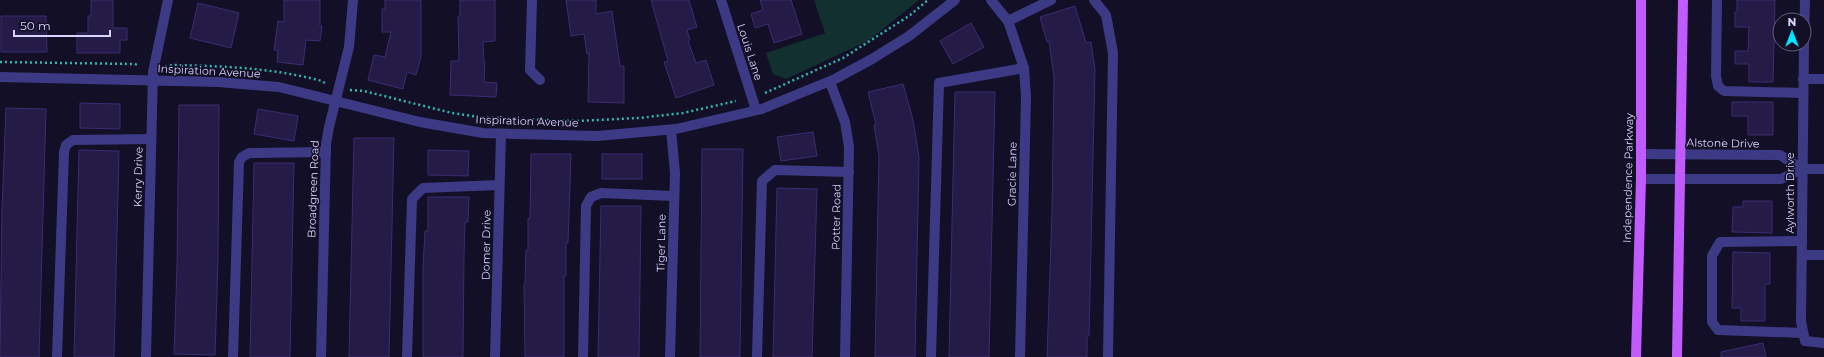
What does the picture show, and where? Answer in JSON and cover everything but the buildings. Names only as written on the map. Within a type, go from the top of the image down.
[{"type":"main road","name":"Independence Parkway","points":[[1636,357],[1640,179],[1641,0]]},
{"type":"main road","points":[[1677,357],[1683,0]]},
{"type":"street","name":"Kerry Drive","points":[[146,357],[152,80],[168,0]]},
{"type":"street","name":"Broadgreen Road","points":[[321,357],[326,152],[335,100],[349,47],[353,0]]},
{"type":"street","points":[[532,0],[530,70],[540,80]]},
{"type":"street","name":"Louis Lane","points":[[721,0],[756,110]]},
{"type":"street","name":"Inspiration Avenue","points":[[0,77],[218,82],[278,87],[420,122],[482,133],[597,136],[671,130],[756,110],[830,82],[909,36],[954,0]]},
{"type":"street","name":"Gracie Lane","points":[[991,0],[1008,21],[1024,68],[1026,96],[1020,357]]},
{"type":"street","points":[[1008,21],[1051,0]]},
{"type":"street","points":[[1094,0],[1106,15],[1113,53],[1108,357]]},
{"type":"street","points":[[1716,0],[1716,76],[1718,86],[1724,91],[1803,93]]},
{"type":"street","name":"Aylworth Drive","points":[[1805,0],[1805,12]]},
{"type":"street","name":"Aylworth Drive","points":[[1804,52],[1801,321],[1804,337]]},
{"type":"street","points":[[931,357],[939,83],[1024,68]]},
{"type":"street","points":[[1803,79],[1824,79]]},
{"type":"street","name":"Potter Road","points":[[830,82],[846,122],[849,147],[845,357]]},
{"type":"street","name":"Tiger Lane","points":[[670,357],[675,173],[671,130]]},
{"type":"street","name":"Domer Drive","points":[[495,357],[501,134]]},
{"type":"street","points":[[57,357],[64,152],[66,145],[73,140],[151,139]]},
{"type":"street","points":[[232,357],[239,162],[242,157],[249,153],[326,152]]},
{"type":"street","name":"Alstone Drive","points":[[1640,154],[1780,155],[1802,169]]},
{"type":"street","points":[[1640,179],[1781,179],[1802,169],[1824,169]]},
{"type":"street","points":[[757,357],[762,181],[774,170],[849,172]]},
{"type":"street","points":[[407,357],[412,199],[423,188],[499,185]]},
{"type":"street","points":[[583,357],[586,206],[591,197],[601,193],[674,196]]},
{"type":"street","points":[[1802,241],[1720,242],[1712,256],[1712,322],[1718,330],[1804,337],[1824,343]]},
{"type":"street","points":[[1802,255],[1824,255]]},
{"type":"path","points":[[765,93],[843,58],[909,16],[928,0]]},
{"type":"path","points":[[0,62],[103,62],[135,64],[139,66]]},
{"type":"path","points":[[164,67],[173,65],[246,68],[293,74],[322,81],[326,84]]},
{"type":"path","points":[[350,90],[364,91],[452,113],[479,117],[559,121],[639,118],[683,113],[736,101]]},
{"type":"green space","points":[[814,0],[919,0],[868,41],[786,79],[773,74],[766,53],[825,33]]}]
